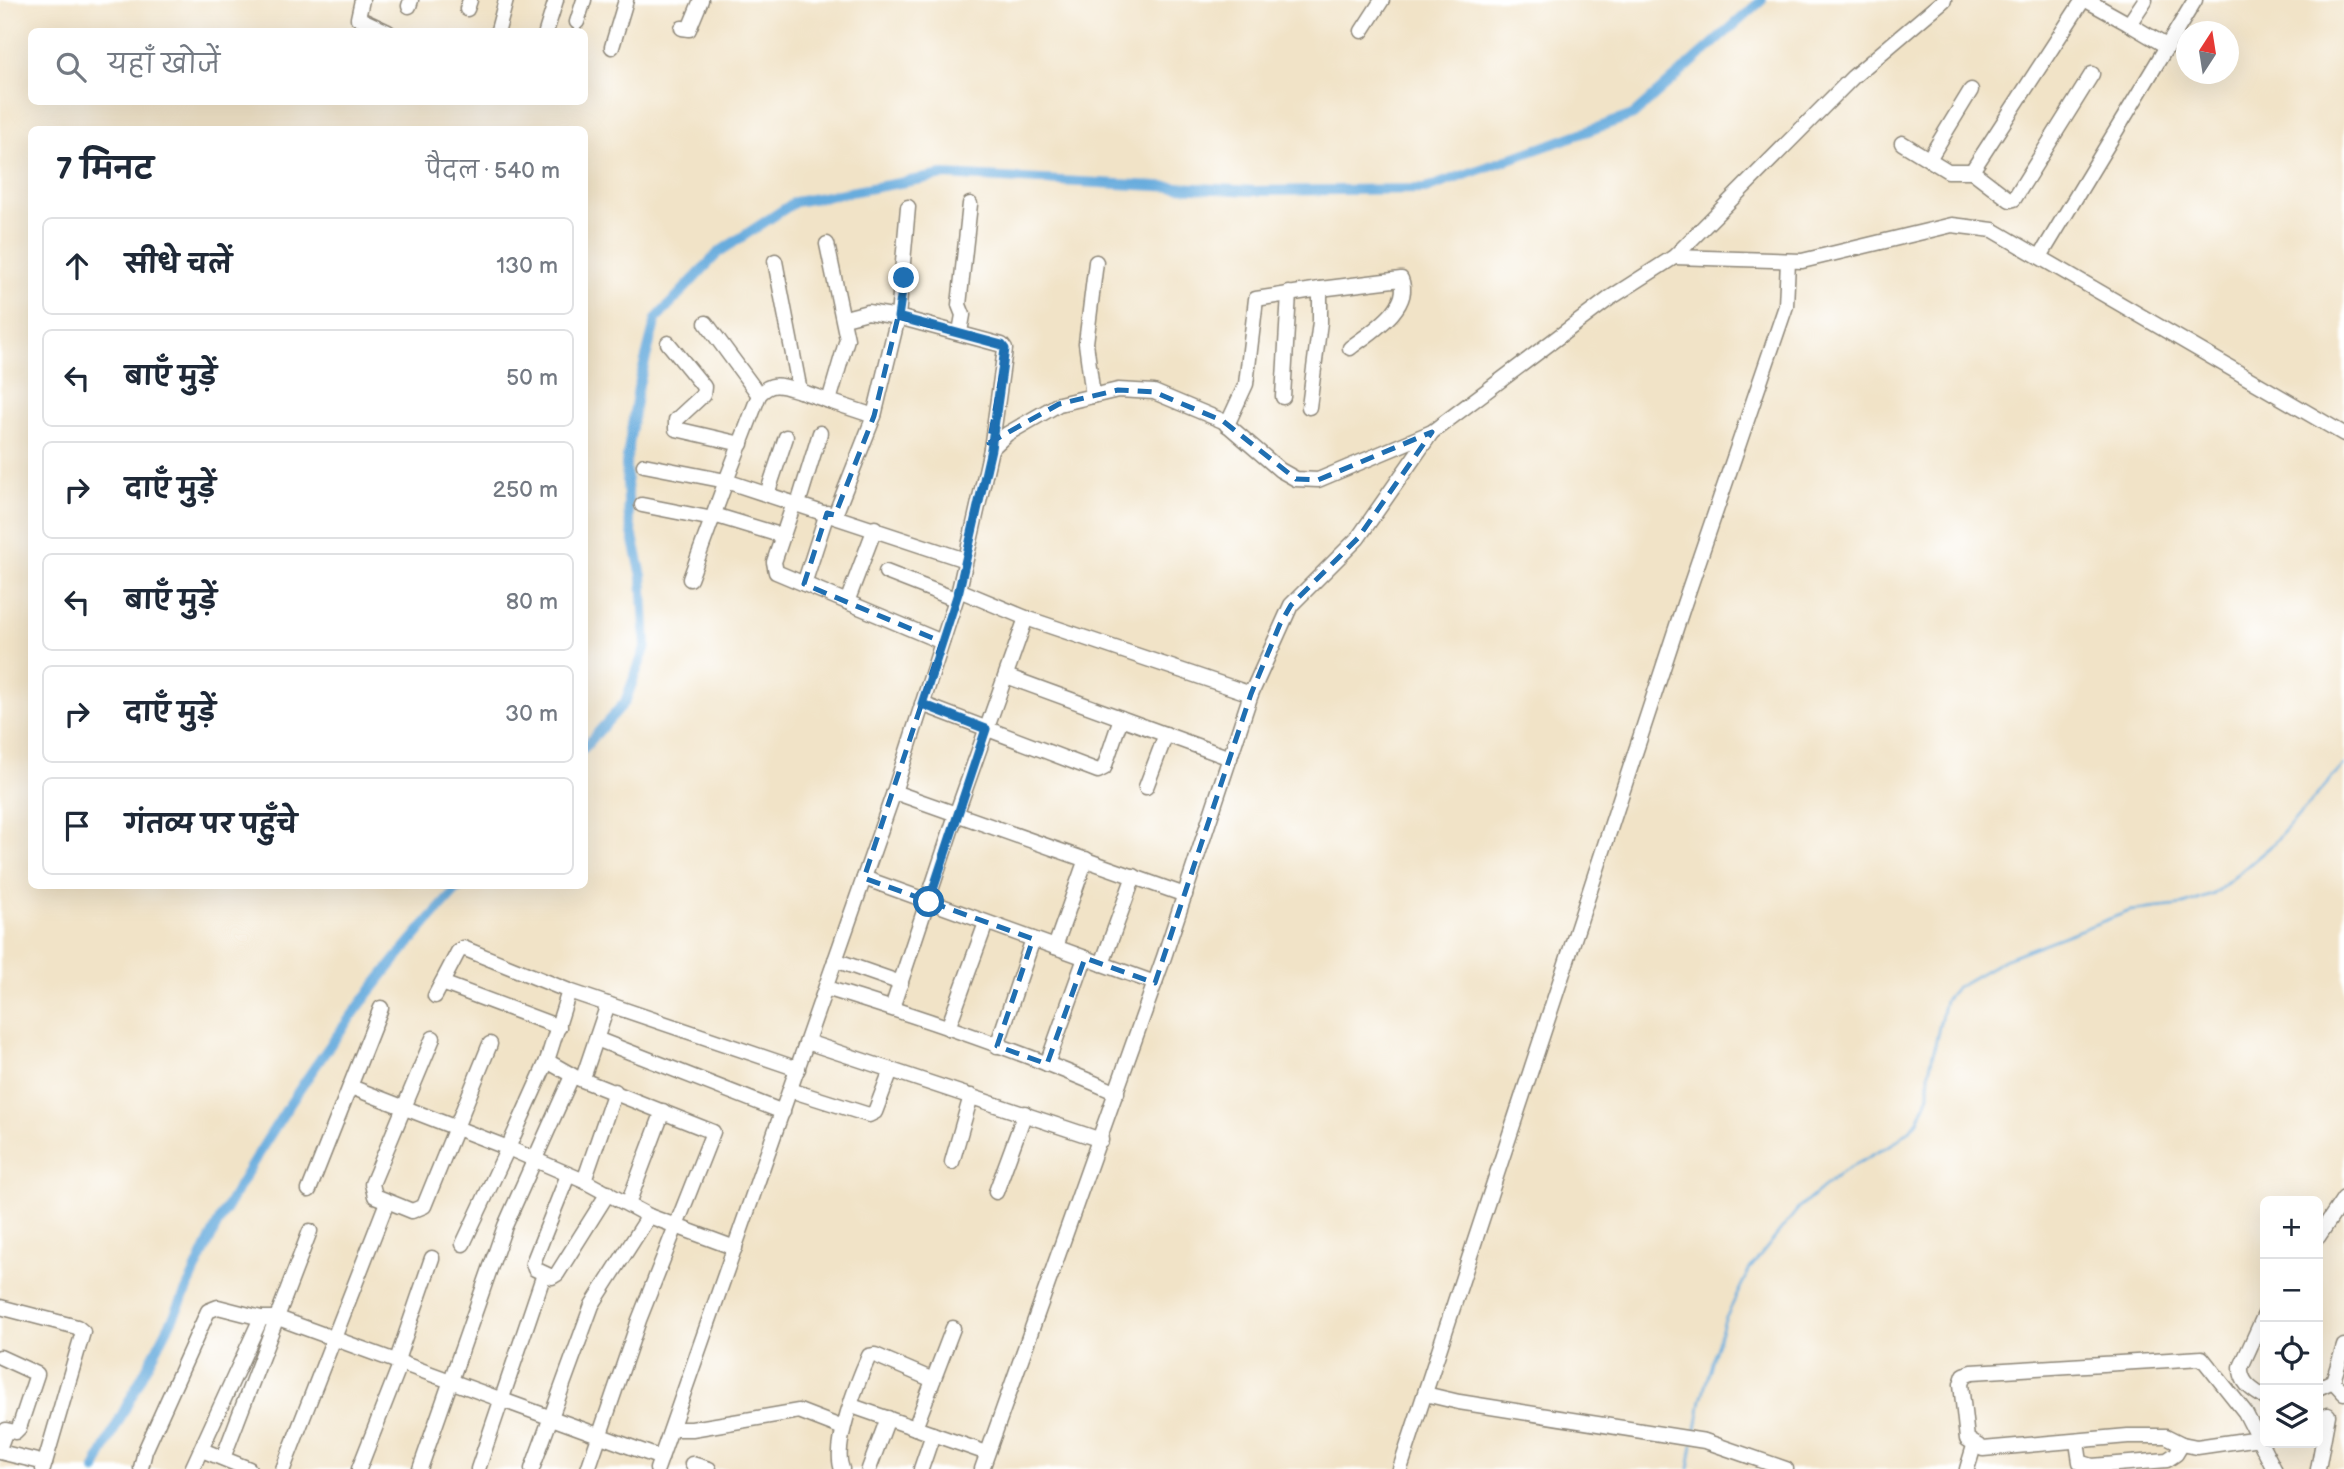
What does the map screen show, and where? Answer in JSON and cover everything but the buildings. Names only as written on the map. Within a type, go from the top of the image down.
[{"type":"street","points":[[362,0],[358,18],[379,28]]},
{"type":"street","points":[[499,28],[506,0]]},
{"type":"street","points":[[547,28],[556,0]]},
{"type":"street","points":[[577,22],[584,0]]},
{"type":"street","points":[[612,47],[626,0]]},
{"type":"street","points":[[682,28],[690,29],[701,0]]},
{"type":"street","points":[[1362,31],[1382,0]]},
{"type":"street","points":[[991,449],[1007,433],[1059,404],[1118,390],[1154,392],[1227,425],[1280,470],[1296,479],[1318,480],[1432,432],[1610,298],[1674,257],[1853,77],[1944,0]]},
{"type":"street","points":[[1972,171],[2085,0],[2168,47]]},
{"type":"street","points":[[2129,24],[2145,0]]},
{"type":"street","points":[[2041,256],[2168,47],[2189,2]]},
{"type":"street","points":[[1902,143],[1948,171],[1972,171],[2010,200],[2014,199],[2092,74]]},
{"type":"street","points":[[1928,159],[1971,90]]},
{"type":"street","points":[[960,332],[962,315],[959,305],[970,204]]},
{"type":"street","points":[[804,584],[874,416],[898,317],[908,207]]},
{"type":"street","points":[[1674,257],[1802,261],[1952,225],[1993,229],[2344,434]]},
{"type":"street","points":[[827,244],[845,318],[847,339],[829,401]]},
{"type":"street","points":[[775,261],[800,391]]},
{"type":"street","points":[[1400,1469],[1688,593],[1784,313],[1788,261]]},
{"type":"street","points":[[1093,396],[1086,343],[1097,262]]},
{"type":"street","points":[[1227,425],[1246,384],[1256,299],[1395,277],[1401,279],[1402,296],[1393,312],[1350,348]]},
{"type":"street","points":[[1310,407],[1320,322],[1320,289]]},
{"type":"street","points":[[1283,397],[1289,293]]},
{"type":"street","points":[[142,1469],[145,1451],[208,1311],[218,1307],[261,1318],[278,1318],[336,1338],[599,1435],[659,1463],[894,792],[957,594],[991,449],[1005,349],[1002,345],[898,317],[868,312],[845,318]]},
{"type":"street","points":[[706,323],[760,396]]},
{"type":"street","points":[[668,343],[704,387],[703,395],[676,421],[676,429],[741,443]]},
{"type":"street","points":[[690,579],[741,443],[760,396],[767,386],[776,384],[874,416]]},
{"type":"street","points":[[982,1469],[1156,983],[1251,694],[1291,605],[1358,538],[1432,432]]},
{"type":"street","points":[[820,433],[783,536],[774,570],[942,642]]},
{"type":"street","points":[[767,494],[786,437]]},
{"type":"street","points":[[644,465],[726,481],[875,528],[965,560]]},
{"type":"street","points":[[642,505],[713,517],[783,536]]},
{"type":"street","points":[[847,602],[875,528]]},
{"type":"street","points":[[886,572],[1251,694]]},
{"type":"street","points":[[892,1008],[957,812],[1026,618]]},
{"type":"street","points":[[1006,676],[1230,758]]},
{"type":"street","points":[[922,704],[1098,771],[1104,768],[1121,718]]},
{"type":"street","points":[[1146,788],[1166,734]]},
{"type":"street","points":[[894,792],[957,812],[1185,895]]},
{"type":"street","points":[[1055,947],[1086,859]]},
{"type":"street","points":[[1101,964],[1134,876]]},
{"type":"street","points":[[864,878],[1156,983]]},
{"type":"street","points":[[948,1028],[986,923]]},
{"type":"street","points":[[997,1046],[1033,939]]},
{"type":"street","points":[[559,1027],[438,990],[463,948],[569,991],[798,1069]]},
{"type":"street","points":[[1047,1064],[1085,958]]},
{"type":"street","points":[[835,960],[901,983]]},
{"type":"street","points":[[826,988],[948,1028],[1117,1093]]},
{"type":"street","points":[[463,1244],[547,1061],[569,991]]},
{"type":"street","points":[[420,1469],[500,1238],[533,1160],[576,1078],[586,1075],[608,1004]]},
{"type":"street","points":[[309,1190],[381,1008]]},
{"type":"street","points":[[433,1038],[372,1184],[376,1196],[412,1211],[421,1210],[490,1044]]},
{"type":"street","points":[[598,1040],[782,1112]]},
{"type":"street","points":[[807,1042],[1101,1140]]},
{"type":"street","points":[[547,1061],[576,1078],[615,1091],[713,1132],[639,1321],[588,1469]]},
{"type":"street","points":[[790,1090],[869,1115],[875,1112],[891,1070]]},
{"type":"street","points":[[351,1087],[508,1148],[584,1181],[649,1216],[735,1248]]},
{"type":"street","points":[[584,1181],[615,1091]]},
{"type":"street","points":[[952,1162],[971,1096]]},
{"type":"street","points":[[628,1204],[663,1111]]},
{"type":"street","points":[[996,1192],[1025,1113]]},
{"type":"street","points":[[568,1175],[533,1263],[535,1269],[544,1274],[552,1277],[557,1274],[608,1193]]},
{"type":"street","points":[[2323,1230],[2344,1198]]},
{"type":"street","points":[[283,1469],[387,1202]]},
{"type":"street","points":[[532,1469],[592,1305],[649,1216]]},
{"type":"street","points":[[225,1462],[310,1231]]},
{"type":"street","points":[[359,1469],[399,1361],[432,1258]]},
{"type":"street","points":[[478,1469],[544,1274]]},
{"type":"street","points":[[0,1307],[77,1327],[83,1332],[44,1466],[0,1452]]},
{"type":"street","points":[[192,1469],[261,1318]]},
{"type":"street","points":[[2260,1394],[2240,1376],[2241,1367],[2261,1322]]},
{"type":"street","points":[[915,1428],[953,1328]]},
{"type":"street","points":[[2323,1386],[2333,1381],[2344,1346]]},
{"type":"street","points":[[842,1469],[838,1451],[843,1428],[872,1355],[933,1380]]},
{"type":"street","points":[[2259,1438],[2197,1447],[2182,1444],[2166,1436],[2128,1436],[1994,1450],[1974,1446],[1967,1439],[1961,1384],[1964,1375],[1972,1372],[2192,1356],[2207,1360],[2245,1412],[2259,1438],[2274,1469]]},
{"type":"street","points":[[0,1357],[37,1374],[19,1428],[15,1432],[6,1430],[0,1446]]},
{"type":"street","points":[[2333,1381],[2344,1392]]},
{"type":"street","points":[[1425,1394],[1459,1402],[1705,1441],[1786,1469]]},
{"type":"street","points":[[852,1406],[987,1453]]},
{"type":"street","points":[[672,1429],[692,1429],[799,1411],[843,1428]]},
{"type":"street","points":[[2318,1469],[2328,1415]]},
{"type":"street","points":[[869,1469],[888,1418]]},
{"type":"street","points":[[921,1469],[933,1434]]},
{"type":"street","points":[[2077,1442],[2080,1462],[2092,1466],[2167,1460],[2176,1454],[2182,1444]]},
{"type":"street","points":[[1967,1469],[1974,1446]]},
{"type":"street","points":[[202,1450],[225,1462],[249,1469]]},
{"type":"street","points":[[692,1464],[709,1469]]},
{"type":"highlighted area","points":[[898,317],[1002,345],[1005,356],[989,443],[1059,404],[1118,390],[1154,392],[1223,421],[1296,479],[1318,480],[1432,432],[1358,538],[1291,605],[1280,624],[1251,694],[1155,983],[1085,958],[1047,1064],[997,1046],[1033,939],[864,878],[942,642],[804,584],[827,513],[835,515],[874,416]]},
{"type":"waterway","points":[[588,744],[625,702],[646,646],[642,576],[629,519],[626,464],[638,388],[656,319],[719,252],[795,202],[943,175],[1254,191],[1425,189],[1633,115],[1762,0]]},
{"type":"waterway","points":[[1695,1435],[1701,1400],[1724,1322],[1749,1270],[1798,1209],[1839,1174],[1897,1141],[1918,1121],[1929,1095],[1929,1072],[1945,1000],[1955,988],[2009,957],[2130,911],[2184,905],[2214,894],[2270,847],[2344,765]]},
{"type":"waterway","points":[[95,1469],[173,1318],[217,1225],[249,1169],[304,1083],[363,1001],[457,889]]},
{"type":"waterway","points":[[1689,1469],[1693,1445]]},
{"type":"route","points":[[904,278],[898,317],[1002,345],[1005,349],[991,449],[959,590],[922,704],[986,729],[929,902]]}]
